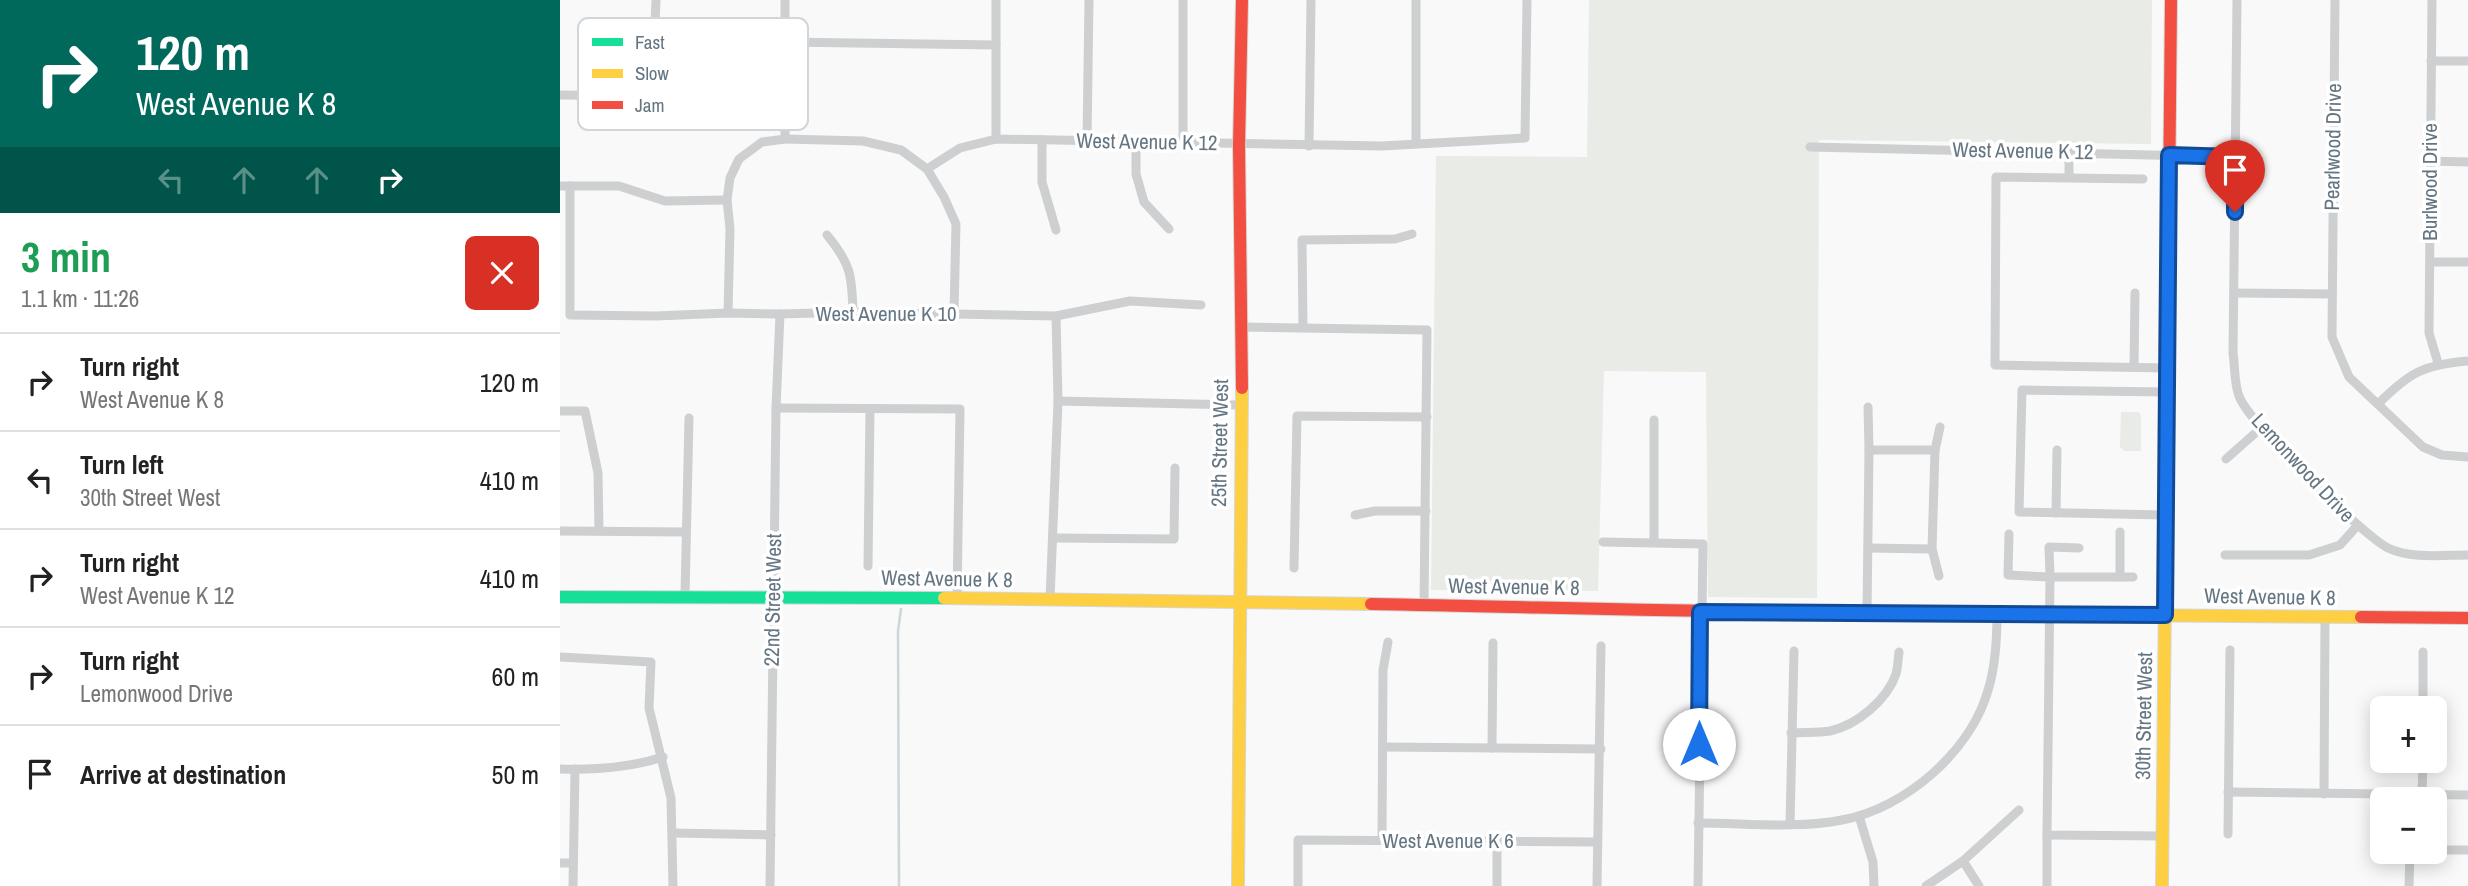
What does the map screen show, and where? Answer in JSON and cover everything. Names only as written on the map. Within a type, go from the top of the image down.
[{"type":"street","points":[[655,18],[656,0]]},
{"type":"street","points":[[785,0],[785,18]]},
{"type":"street","points":[[996,0],[996,139]]},
{"type":"street","points":[[1087,140],[1089,0]]},
{"type":"street","points":[[1183,141],[1184,0]]},
{"type":"street","name":"25th Street West","points":[[1238,886],[1239,405],[1242,327],[1239,145],[1242,0]]},
{"type":"street","points":[[1309,146],[1311,0]]},
{"type":"street","points":[[1416,0],[1416,144]]},
{"type":"street","name":"West Avenue K 12","points":[[927,169],[960,148],[996,139],[1382,146],[1525,138],[1527,0]]},
{"type":"street","name":"30th Street West","points":[[2162,886],[2171,0]]},
{"type":"street","name":"Lemonwood Drive","points":[[2237,0],[2233,353],[2239,397],[2262,428],[2357,526],[2389,549],[2414,555],[2468,555]]},
{"type":"street","name":"Pearlwood Drive","points":[[2335,0],[2332,337],[2349,377],[2423,447],[2442,455],[2468,457]]},
{"type":"street","name":"Burlwood Drive","points":[[2432,0],[2429,333],[2438,363]]},
{"type":"street","points":[[808,42],[996,46]]},
{"type":"street","points":[[2431,61],[2468,61]]},
{"type":"street","points":[[560,95],[578,95]]},
{"type":"street","points":[[785,130],[785,139]]},
{"type":"street","points":[[728,313],[730,229],[727,200],[730,178],[739,159],[762,142],[785,139],[863,141],[901,150],[927,169],[944,197],[956,225],[954,314]]},
{"type":"street","points":[[1042,140],[1042,182],[1056,230]]},
{"type":"street","points":[[1136,142],[1136,174],[1144,202],[1169,229]]},
{"type":"street","name":"West Avenue K 12","points":[[1810,147],[2235,157]]},
{"type":"street","points":[[2069,177],[2070,152]]},
{"type":"street","points":[[2429,161],[2468,162]]},
{"type":"street","points":[[2143,179],[1996,177],[1995,365],[2168,368]]},
{"type":"street","points":[[565,186],[619,186],[665,201],[727,200]]},
{"type":"street","name":"West Avenue K 10","points":[[565,186],[570,315],[853,312],[1056,316],[1130,302],[1200,304]]},
{"type":"street","points":[[827,234],[840,251],[852,275],[853,312]]},
{"type":"street","points":[[1303,327],[1302,240],[1395,239],[1412,234]]},
{"type":"street","points":[[2430,261],[2468,262]]},
{"type":"street","points":[[2134,367],[2135,293]]},
{"type":"street","points":[[2234,293],[2331,294]]},
{"type":"street","name":"22nd Street West","points":[[771,886],[773,596],[780,314]]},
{"type":"street","points":[[1050,600],[1058,401],[1056,316]]},
{"type":"street","points":[[1242,327],[1427,330],[1424,606]]},
{"type":"street","points":[[2378,404],[2403,379],[2438,363],[2468,361]]},
{"type":"street","points":[[2165,515],[2019,512],[2022,390],[2167,393]]},
{"type":"street","points":[[1058,401],[1239,405]]},
{"type":"street","points":[[1867,613],[1868,407]]},
{"type":"street","points":[[776,408],[960,409],[957,599]]},
{"type":"street","points":[[868,566],[870,409]]},
{"type":"street","points":[[560,411],[585,411],[597,472],[599,531]]},
{"type":"street","points":[[1294,568],[1297,416],[1427,417]]},
{"type":"street","points":[[685,597],[689,418]]},
{"type":"street","points":[[1654,420],[1654,542]]},
{"type":"street","points":[[1939,576],[1932,549],[1935,450],[1940,428]]},
{"type":"street","points":[[2226,460],[2262,428]]},
{"type":"street","points":[[1869,450],[1935,450]]},
{"type":"street","points":[[2056,513],[2057,450]]},
{"type":"street","points":[[1053,538],[1174,539],[1175,468]]},
{"type":"street","points":[[1355,515],[1375,511],[1426,511]]},
{"type":"street","points":[[2225,555],[2309,555],[2340,545],[2357,526]]},
{"type":"street","points":[[560,531],[686,532]]},
{"type":"street","points":[[2120,531],[2120,577]]},
{"type":"street","points":[[2008,534],[2008,575],[2133,577]]},
{"type":"street","points":[[1603,542],[1703,544],[1698,886]]},
{"type":"street","points":[[2047,886],[2049,547],[2079,548]]},
{"type":"street","points":[[1868,548],[1932,549]]},
{"type":"street","name":"West Avenue K 8","points":[[560,597],[773,596],[1239,601],[1629,608],[1700,612],[2468,618]]},
{"type":"street","points":[[1698,823],[1790,824],[1842,820],[1880,808],[1912,790],[1941,765],[1968,733],[1989,689],[1995,654],[1997,614]]},
{"type":"street","points":[[2325,617],[2325,794]]},
{"type":"street","points":[[1382,840],[1383,670],[1388,642]]},
{"type":"street","points":[[1492,748],[1493,643]]},
{"type":"street","points":[[1597,886],[1601,646]]},
{"type":"street","points":[[2228,834],[2230,650]]},
{"type":"street","points":[[1790,824],[1794,651]]},
{"type":"street","points":[[1791,733],[1831,731],[1853,721],[1873,707],[1888,690],[1896,673],[1899,652]]},
{"type":"street","points":[[2423,652],[2423,696]]},
{"type":"street","points":[[560,657],[651,662],[649,708],[671,798],[673,886]]},
{"type":"street","points":[[1383,747],[1601,749]]},
{"type":"street","points":[[560,769],[640,765],[663,757]]},
{"type":"street","points":[[573,886],[576,769]]},
{"type":"street","points":[[2228,792],[2370,794]]},
{"type":"street","points":[[2447,795],[2468,795]]},
{"type":"street","points":[[1926,886],[1963,861],[2019,810]]},
{"type":"street","points":[[1859,816],[1873,862],[1874,886]]},
{"type":"street","points":[[673,833],[771,835]]},
{"type":"street","points":[[2048,835],[2162,836]]},
{"type":"street","name":"West Avenue K 6","points":[[1298,886],[1298,840],[1597,842]]},
{"type":"street","points":[[1497,841],[1497,886]]},
{"type":"street","points":[[2447,850],[2468,850]]},
{"type":"street","points":[[1963,861],[1979,886]]},
{"type":"street","points":[[560,863],[573,863]]},
{"type":"street","points":[[2409,886],[2410,864]]},
{"type":"shaded area","points":[[1589,0],[2152,0],[2151,144],[1819,140],[1817,598],[1708,597],[1706,372],[1604,371],[1598,591],[1431,590],[1436,156],[1587,157]]},
{"type":"shaded area","points":[[2121,412],[2139,412],[2141,451],[2124,451],[2120,447]]},
{"type":"waterway","points":[[899,886],[898,631],[901,609]]},
{"type":"traffic: fast","points":[[560,597],[944,598]]},
{"type":"traffic: slow","points":[[2162,886],[2168,306]]},
{"type":"traffic: slow","points":[[1238,886],[1242,388]]},
{"type":"traffic: slow","points":[[944,598],[1371,604]]},
{"type":"traffic: slow","points":[[1870,613],[2361,617]]},
{"type":"traffic: jam","points":[[1242,0],[1239,145],[1242,388]]},
{"type":"traffic: jam","points":[[2168,306],[2171,0]]},
{"type":"traffic: jam","points":[[1371,604],[1870,613]]},
{"type":"traffic: jam","points":[[2361,617],[2468,618]]},
{"type":"route","points":[[1699,744],[1700,612],[2165,615],[2169,155],[2235,157],[2235,212]]}]
